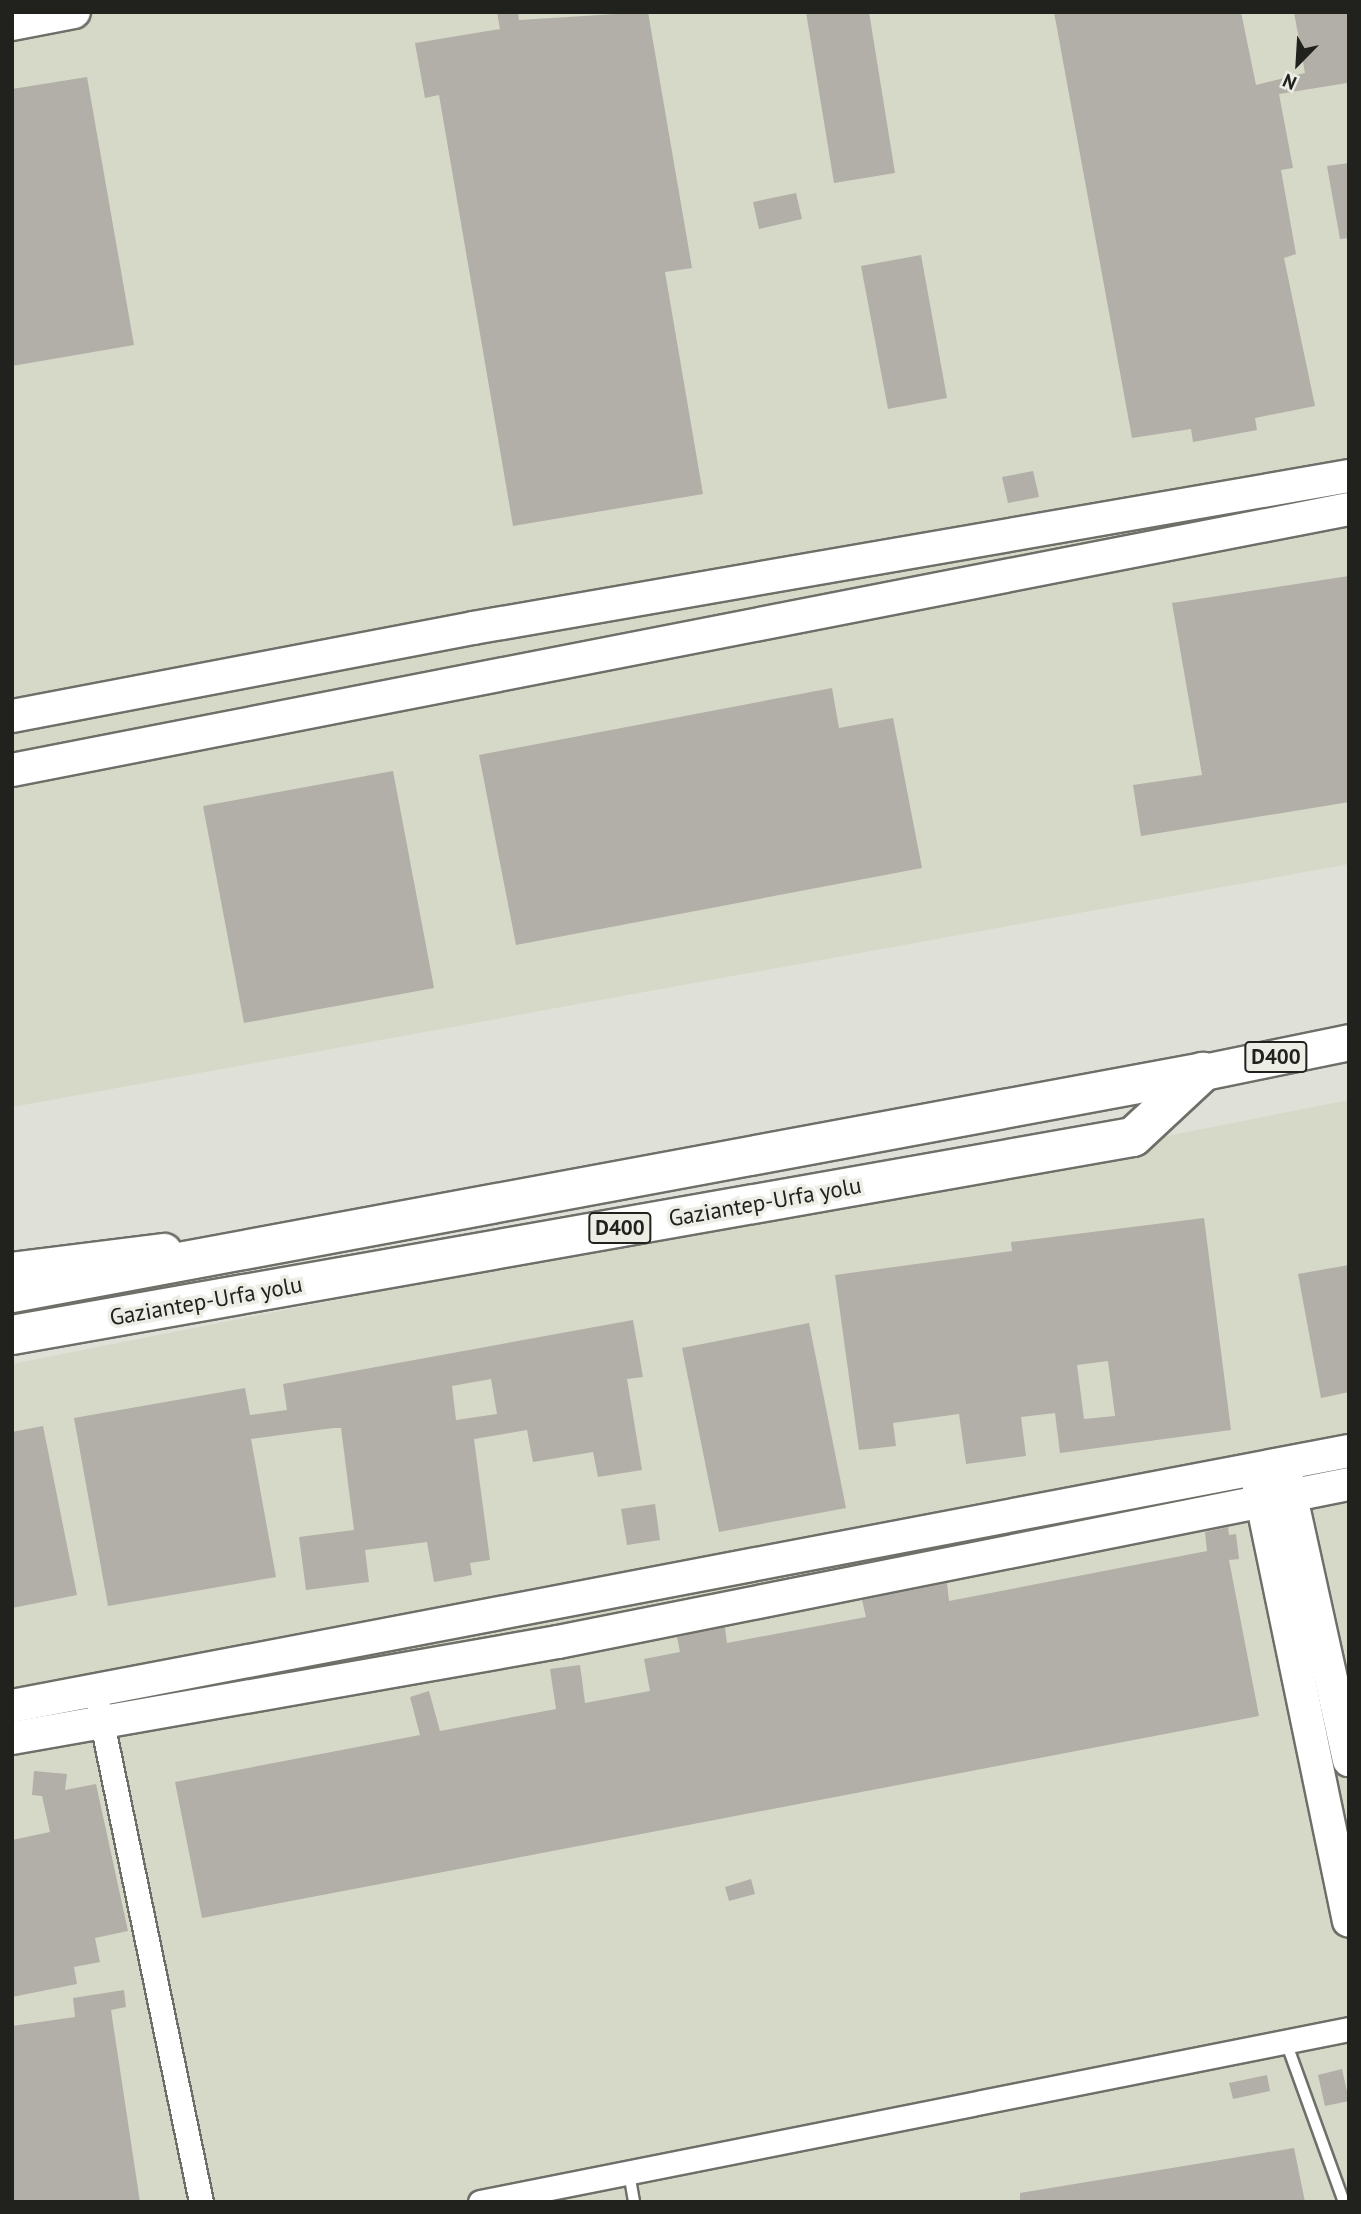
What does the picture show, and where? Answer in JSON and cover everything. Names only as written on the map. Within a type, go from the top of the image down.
[{"type":"highway","name":"Gaziantep-Urfa yolu","points":[[12,1293],[1203,1072]]},
{"type":"highway","name":"Gaziantep-Urfa yolu","points":[[12,1335],[1133,1137],[1203,1072]]},
{"type":"main road","name":"Gaziantep-Urfa yolu","points":[[1203,1072],[1349,1042]]},
{"type":"street","points":[[12,24],[74,12]]},
{"type":"street","points":[[12,716],[473,628],[1349,476]]},
{"type":"street","points":[[12,770],[1349,509]]},
{"type":"street","points":[[12,1269],[100,1255],[313,1237]]},
{"type":"street","points":[[12,1342],[63,1326]]},
{"type":"street","points":[[12,1706],[1349,1451]]},
{"type":"street","points":[[1269,1467],[1349,1760]]},
{"type":"street","points":[[12,1738],[558,1642],[1349,1484]]},
{"type":"street","points":[[1278,1498],[1349,1921]]},
{"type":"street","points":[[96,1691],[201,2202]]},
{"type":"street","points":[[480,2202],[1349,2029]]},
{"type":"lane","points":[[1286,2042],[1344,2202]]},
{"type":"lane","points":[[629,2174],[634,2202]]},
{"type":"shaded area","points":[[12,12],[1349,12],[1349,864],[12,1107]]},
{"type":"shaded area","points":[[1349,1100],[1349,2202],[12,2202],[12,1364]]},
{"type":"building","points":[[497,12],[518,12],[519,20],[648,12],[692,268],[665,272],[703,494],[513,526],[439,95],[425,98],[415,43],[500,29]]},
{"type":"building","points":[[806,12],[869,12],[895,173],[834,183]]},
{"type":"building","points":[[1054,12],[1241,12],[1256,85],[1305,73],[1294,12],[1349,12],[1347,83],[1279,94],[1293,168],[1281,170],[1296,254],[1284,258],[1315,406],[1255,418],[1257,430],[1193,442],[1191,429],[1132,438]]},
{"type":"building","points":[[87,77],[134,345],[12,366],[12,89]]},
{"type":"building","points":[[1349,163],[1349,238],[1340,239],[1327,166]]},
{"type":"building","points":[[796,193],[802,219],[759,229],[753,202]]},
{"type":"building","points":[[921,255],[947,398],[888,409],[861,266]]},
{"type":"building","points":[[1033,471],[1039,497],[1008,503],[1002,477]]},
{"type":"building","points":[[1349,576],[1349,802],[1141,836],[1133,785],[1202,775],[1172,603]]},
{"type":"building","points":[[832,688],[839,728],[893,718],[922,868],[516,945],[479,755]]},
{"type":"building","points":[[393,771],[434,988],[244,1023],[203,806]]},
{"type":"building","points":[[1204,1218],[1231,1430],[1060,1453],[1055,1413],[1021,1417],[1026,1456],[966,1464],[959,1414],[893,1423],[896,1446],[859,1450],[835,1275],[1012,1251],[1011,1242]],"holes":[[[1108,1361],[1115,1416],[1084,1419],[1077,1365]]]},
{"type":"building","points":[[1349,1265],[1349,1392],[1321,1398],[1298,1274]]},
{"type":"building","points":[[633,1320],[643,1377],[627,1379],[642,1470],[598,1477],[593,1452],[533,1462],[527,1430],[474,1439],[490,1560],[470,1563],[472,1575],[434,1582],[427,1542],[365,1550],[369,1582],[306,1590],[299,1537],[354,1530],[341,1428],[251,1439],[276,1577],[108,1606],[74,1418],[245,1388],[250,1415],[287,1410],[283,1384]],"holes":[[[491,1379],[497,1414],[456,1420],[452,1386]]]},
{"type":"building","points":[[809,1323],[846,1508],[719,1532],[682,1348]]},
{"type":"building","points":[[43,1426],[77,1595],[12,1608],[12,1432]]},
{"type":"building","points":[[655,1504],[660,1540],[627,1545],[621,1509]]},
{"type":"building","points":[[1228,1527],[1229,1535],[1236,1534],[1239,1559],[1229,1560],[1259,1716],[202,1918],[175,1782],[420,1735],[410,1697],[429,1691],[440,1731],[556,1709],[550,1669],[580,1665],[585,1703],[650,1691],[644,1659],[680,1652],[677,1637],[725,1627],[727,1643],[866,1617],[862,1600],[947,1583],[949,1601],[1207,1551],[1205,1532]]},
{"type":"building","points":[[34,1771],[67,1774],[65,1790],[96,1784],[128,1931],[95,1938],[100,1962],[74,1967],[77,1984],[12,1997],[12,1840],[50,1832],[42,1796],[32,1795]]},
{"type":"building","points":[[751,1879],[755,1894],[729,1901],[725,1887]]},
{"type":"building","points":[[124,1990],[126,2007],[111,2010],[140,2202],[12,2202],[12,2026],[75,2017],[73,1998]]},
{"type":"building","points":[[1342,2069],[1349,2101],[1325,2106],[1318,2075]]},
{"type":"building","points":[[1267,2075],[1270,2091],[1233,2099],[1229,2083]]},
{"type":"building","points":[[1294,2148],[1305,2202],[1020,2202],[1020,2193]]}]
